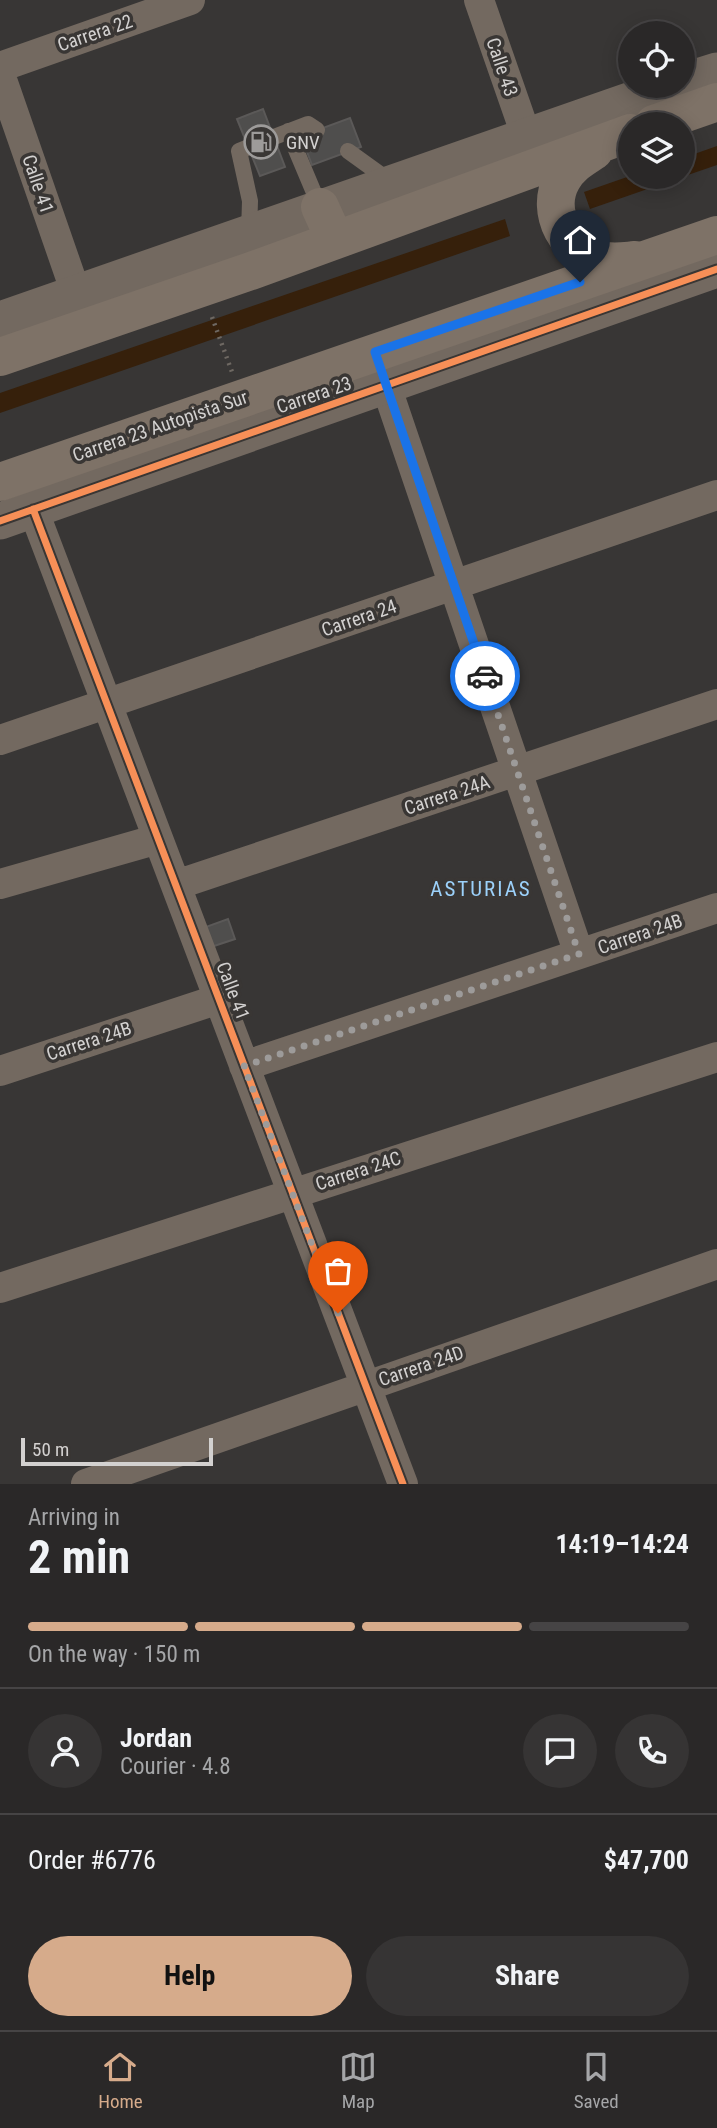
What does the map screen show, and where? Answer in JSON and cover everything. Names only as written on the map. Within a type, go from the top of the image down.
[{"type":"main road","points":[[688,112],[717,102]]},
{"type":"main road","points":[[0,357],[328,223],[618,137]]},
{"type":"main road","points":[[618,138],[576,162],[561,181],[555,201],[558,221],[566,237],[588,256],[608,261],[653,257]]},
{"type":"main road","name":"Carrera 23 Autopista Sur","points":[[0,482],[381,369],[653,257],[717,235]]},
{"type":"street","name":"Carrera 22","points":[[0,67],[190,0]]},
{"type":"street","name":"Calle 43","points":[[479,0],[526,135]]},
{"type":"street","points":[[695,78],[717,71]]},
{"type":"street","name":"Calle 41","points":[[0,74],[76,293]]},
{"type":"street","points":[[0,320],[248,233],[328,223],[391,182],[636,98]]},
{"type":"street","name":"Carrera 23","points":[[16,515],[381,369],[717,269]]},
{"type":"street","points":[[381,369],[579,954]]},
{"type":"street","name":"Carrera 24","points":[[0,740],[717,495]]},
{"type":"street","name":"Calle 41","points":[[16,515],[106,703],[403,1484]]},
{"type":"street","name":"Carrera 24A","points":[[176,886],[717,704]]},
{"type":"street","points":[[0,884],[158,839]]},
{"type":"street","name":"Carrera 24B","points":[[244,1066],[717,908]]},
{"type":"street","name":"Carrera 24B","points":[[0,1071],[219,999]]},
{"type":"street","name":"Carrera 24C","points":[[0,1288],[717,1057]]},
{"type":"street","name":"Carrera 24D","points":[[86,1484],[717,1264]]},
{"type":"lane","points":[[317,130],[308,124],[281,134],[328,223]]},
{"type":"lane","points":[[248,147],[239,151],[250,201],[248,233]]},
{"type":"lane","points":[[348,151],[391,182]]},
{"type":"path","points":[[212,316],[228,361]]},
{"type":"shaded area","points":[[717,146],[717,165],[695,173],[695,154]]},
{"type":"shaded area","points":[[618,180],[618,189],[648,189],[590,209],[584,192]]},
{"type":"shaded area","points":[[505,219],[510,236],[0,413],[0,393]]},
{"type":"building","name":"GNV","points":[[263,109],[285,167],[260,176],[237,119]]},
{"type":"building","points":[[350,118],[361,147],[312,165],[301,136]]},
{"type":"building","points":[[228,919],[235,939],[199,951],[192,932]]},
{"type":"cycle path","points":[[0,521],[717,269]]},
{"type":"cycle path","points":[[33,509],[403,1484]]},
{"type":"way so far","points":[[338,1313],[244,1066],[579,954],[485,676]]},
{"type":"place","name":"GNV","points":[[261,142]]},
{"type":"district","name":"ASTURIAS","points":[[481,889]]},
{"type":"route","points":[[485,676],[375,352],[580,282]]}]
